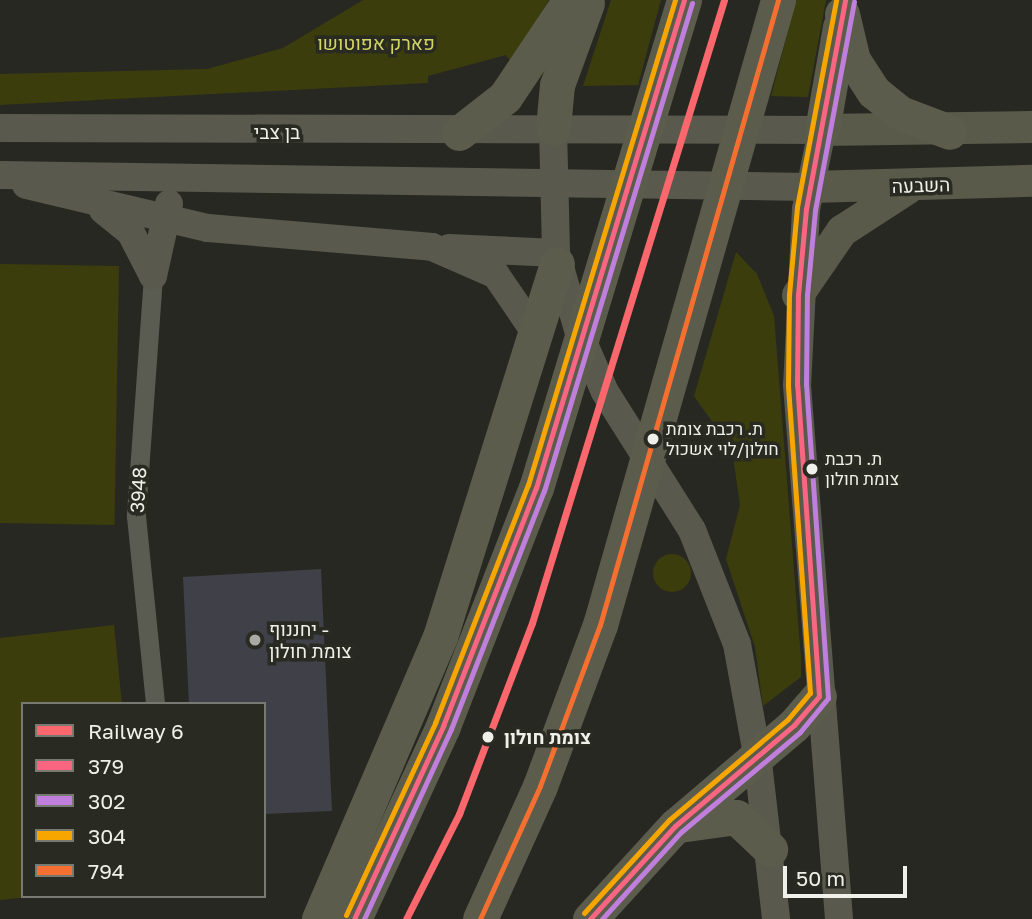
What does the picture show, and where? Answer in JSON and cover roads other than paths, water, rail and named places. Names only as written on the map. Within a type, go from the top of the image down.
[{"type":"highway","points":[[459,133],[505,97],[570,0]]},
{"type":"highway","points":[[553,128],[562,67],[589,0]]},
{"type":"highway","points":[[354,919],[443,726],[554,437],[684,0]]},
{"type":"highway","points":[[480,919],[540,786],[617,565],[756,89],[778,0]]},
{"type":"highway","points":[[844,7],[822,130],[950,132],[1032,127]]},
{"type":"highway","points":[[844,7],[853,60],[874,92],[900,113],[950,132]]},
{"type":"highway","name":"השבעה","points":[[810,187],[1032,181]]},
{"type":"highway","points":[[798,295],[850,223],[915,185]]},
{"type":"highway","points":[[319,919],[440,637],[537,335],[556,258]]},
{"type":"highway","points":[[590,919],[675,826],[820,696]]},
{"type":"highway","points":[[675,826],[736,817],[770,849]]},
{"type":"main road","name":"בן צבי","points":[[0,128],[459,133],[553,128],[822,130]]},
{"type":"main road","points":[[553,128],[550,179],[556,258],[600,382],[682,513],[710,571],[737,644],[757,754],[776,919]]},
{"type":"main road","points":[[822,130],[810,187],[798,295],[798,407],[839,919]]},
{"type":"main road","points":[[0,177],[550,179],[810,187]]},
{"type":"main road","points":[[0,177],[98,206],[262,236],[556,258]]},
{"type":"main road","points":[[153,276],[164,219],[172,195],[190,179]]},
{"type":"main road","points":[[98,206],[131,233],[153,276]]},
{"type":"main road","points":[[432,247],[496,275],[537,335]]},
{"type":"street","name":"3948","points":[[153,276],[136,516],[155,702]]},
{"type":"rail line","name":"6","points":[[406,919],[459,814],[532,623],[724,0]]},
{"type":"place","name":"ת. רכבת צומת חולון/לוי אשכול","points":[[653,439]]},
{"type":"place","name":"ת. רכבת צומת חולון","points":[[812,469]]},
{"type":"place","name":"יחננוף - צומת חולון","points":[[255,640]]},
{"type":"place","name":"צומת חולון","points":[[488,737]]},
{"type":"park label","name":"פארק אפוטושו","points":[[376,43]]}]
